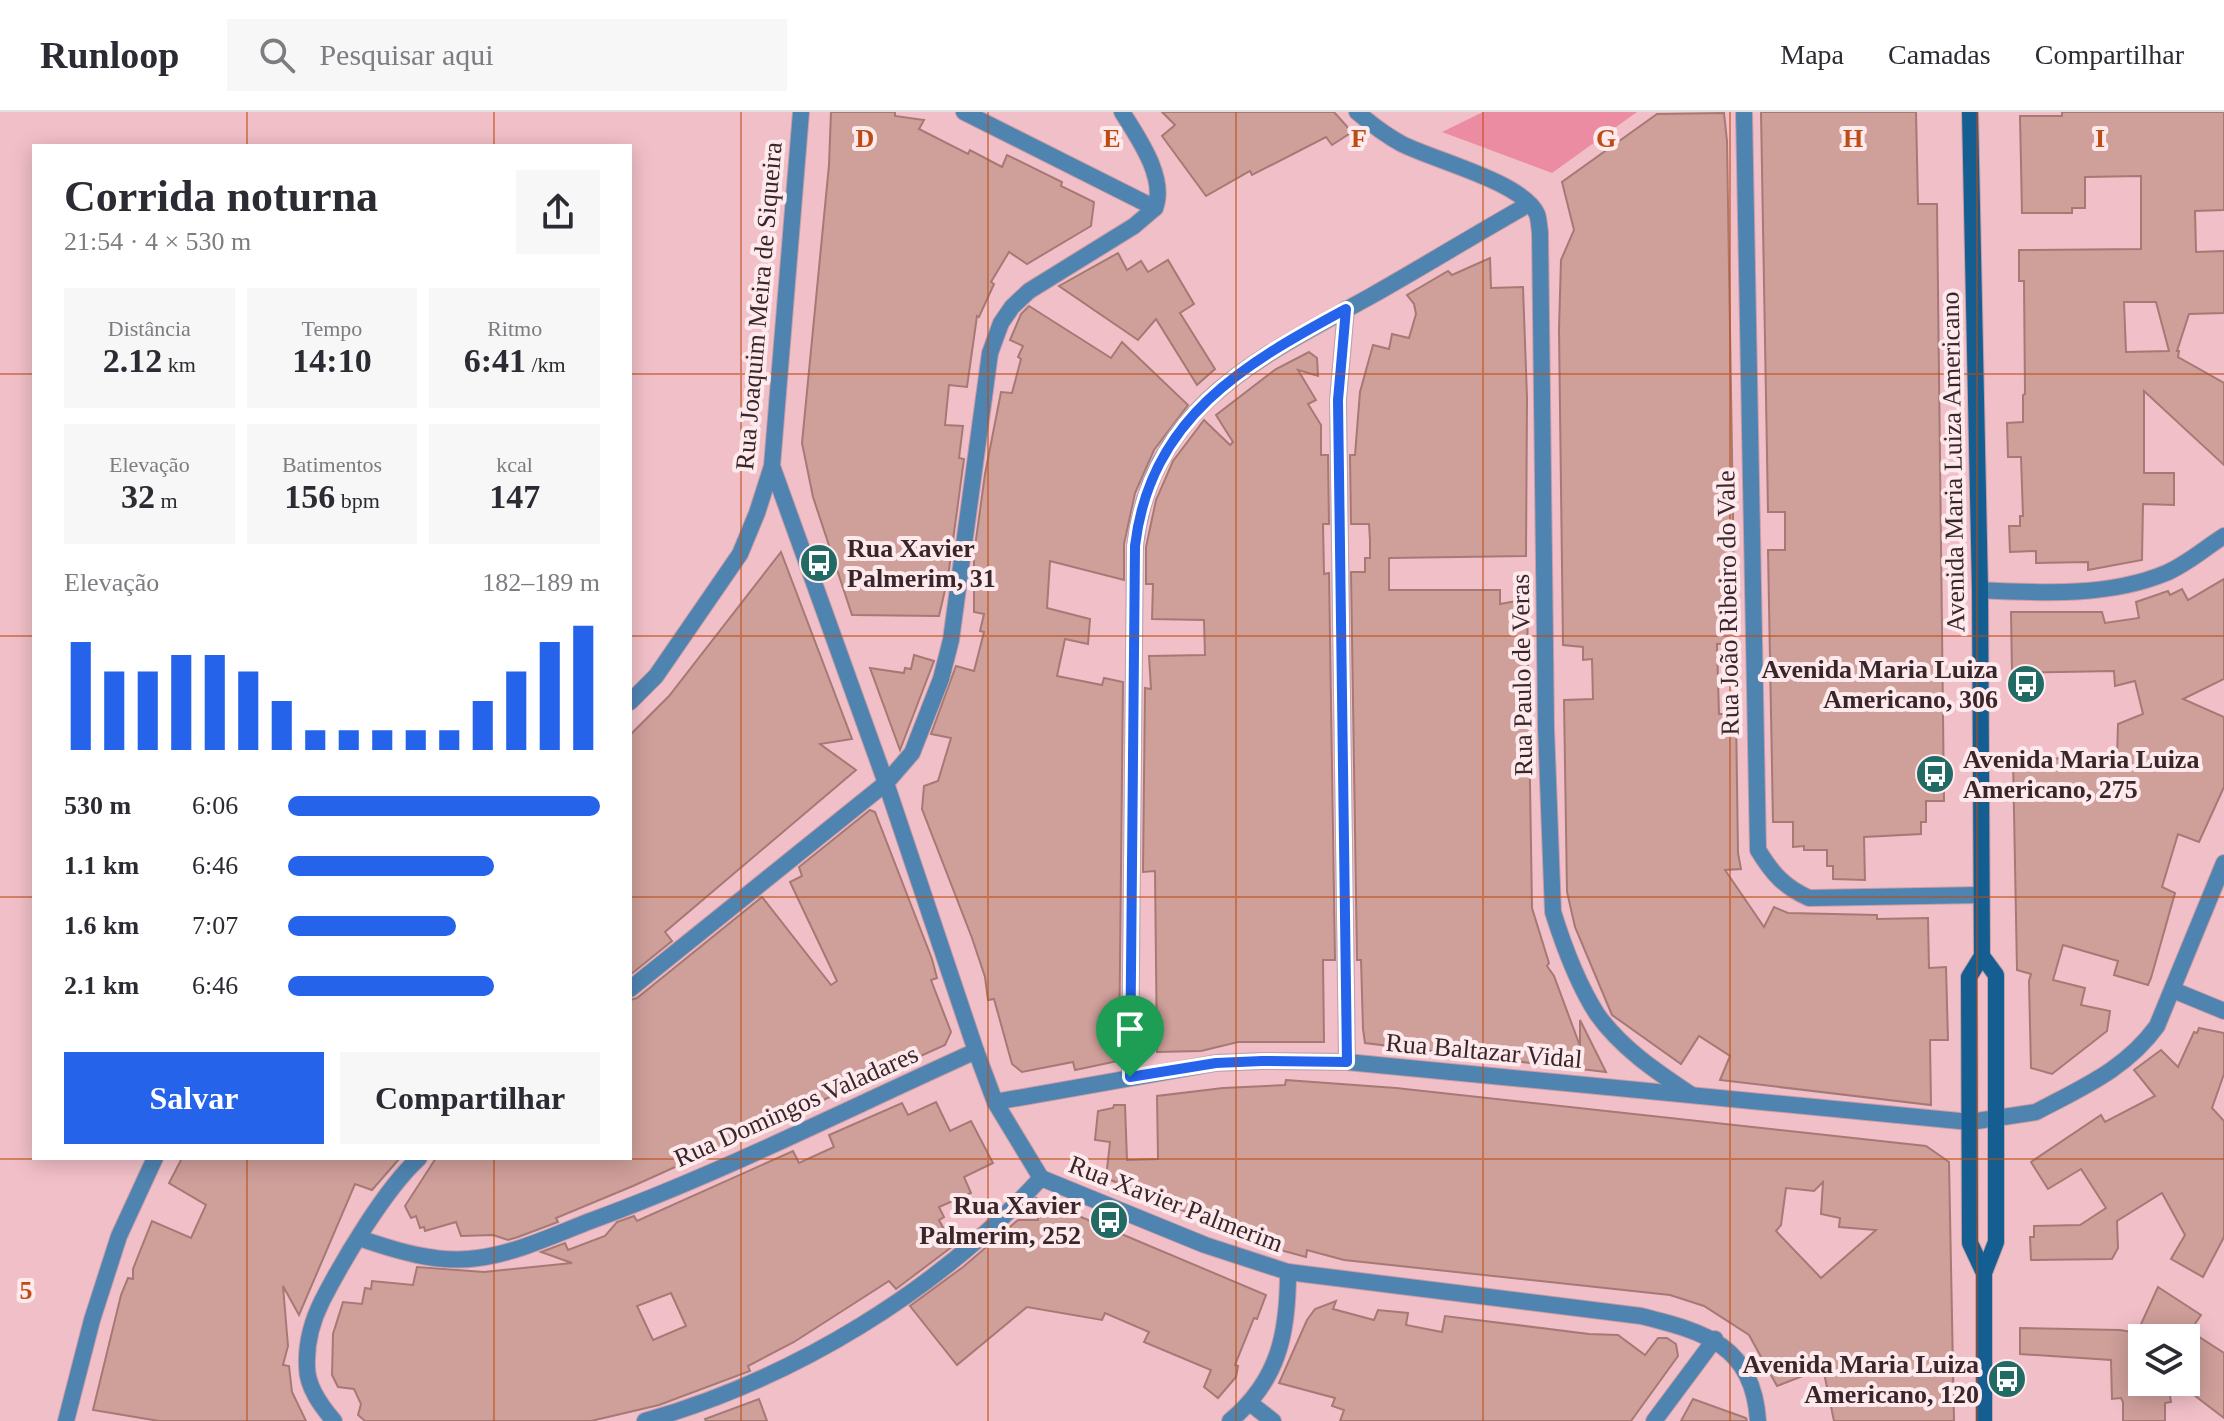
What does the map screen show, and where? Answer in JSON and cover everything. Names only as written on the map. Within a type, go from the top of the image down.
[{"type":"main road","name":"Avenida Maria Luiza Americano","points":[[1970,112],[1980,590],[1982,956],[1969,977],[1970,1243],[1984,1273]]},
{"type":"main road","name":"Avenida Maria Luiza Americano","points":[[1982,956],[1996,975],[1996,1242],[1984,1273],[1984,1421]]},
{"type":"street","name":"Rua Joaquim Meira de Siqueira","points":[[632,700],[656,676],[740,554],[772,466],[801,112]]},
{"type":"street","points":[[964,112],[1155,208]]},
{"type":"street","points":[[632,987],[886,783],[912,753],[945,666],[961,577],[990,353],[1001,323],[1029,291],[1134,226],[1155,208],[1158,190],[1153,169],[1144,147],[1122,112]]},
{"type":"street","points":[[1130,1077],[1135,546],[1145,497],[1157,468],[1180,430],[1210,396],[1256,361],[1529,204],[1511,189],[1403,145],[1376,129],[1357,112]]},
{"type":"street","name":"Rua João Ribeiro do Vale","points":[[1744,112],[1758,850],[1770,870],[1788,888],[1809,898],[1981,895]]},
{"type":"street","name":"Rua Paulo de Veras","points":[[1529,204],[1537,214],[1540,232],[1546,728],[1553,912],[1559,933],[1597,1013],[1620,1041],[1657,1072],[1692,1095]]},
{"type":"street","points":[[1346,309],[1338,400],[1347,1062]]},
{"type":"street","name":"Rua Xavier Palmerim","points":[[772,466],[886,783],[995,1102],[1041,1178],[1205,1245],[1288,1272],[1641,1316],[1685,1327],[1715,1339],[1739,1361],[1751,1384],[1758,1421]]},
{"type":"street","points":[[1980,590],[2035,592],[2126,586],[2169,572],[2224,536]]},
{"type":"street","name":"Rua Baltazar Vidal","points":[[995,1102],[1216,1063],[1347,1062],[1970,1122],[1996,1120],[2036,1112],[2126,1062],[2143,1045],[2157,1026],[2224,863]]},
{"type":"street","points":[[2173,990],[2224,1011]]},
{"type":"street","name":"Rua Domingos Valadares","points":[[359,1238],[442,1259],[479,1258],[517,1248],[642,1202],[976,1051]]},
{"type":"street","points":[[66,1421],[92,1320],[119,1236],[154,1160]]},
{"type":"street","points":[[334,1421],[313,1391],[307,1370],[308,1342],[321,1303],[359,1238],[389,1192],[417,1160]]},
{"type":"street","points":[[645,1421],[682,1411],[772,1374],[828,1345],[961,1255],[1007,1215],[1041,1178]]},
{"type":"street","points":[[1230,1421],[1251,1404],[1268,1378],[1282,1338],[1288,1303],[1288,1272]]},
{"type":"street","points":[[1654,1421],[1715,1339]]},
{"type":"street","points":[[1251,1404],[1273,1421]]},
{"type":"shaded area","points":[[1483,112],[1637,112],[1552,173],[1442,132]]},
{"type":"building","points":[[831,112],[895,112],[895,116],[924,120],[919,129],[968,154],[970,150],[1002,167],[1007,155],[1094,202],[1091,226],[1027,264],[1009,252],[991,282],[994,284],[977,316],[967,387],[949,385],[945,425],[963,426],[959,458],[964,459],[948,577],[939,616],[852,615],[813,497],[802,443],[829,165]]},
{"type":"building","points":[[1162,112],[1334,112],[1352,132],[1332,145],[1326,137],[1252,175],[1250,171],[1206,196],[1162,136],[1175,125]]},
{"type":"building","points":[[1761,112],[1916,112],[1918,204],[1937,204],[1944,801],[1926,801],[1926,822],[1921,822],[1921,834],[1864,837],[1865,880],[1833,879],[1833,866],[1827,866],[1827,850],[1793,847],[1793,822],[1773,822],[1768,550],[1785,550],[1785,512],[1768,512]]},
{"type":"building","points":[[2062,112],[2224,112],[2224,210],[2195,211],[2196,252],[2224,251],[2224,313],[2189,314],[2177,351],[2178,357],[2224,383],[2224,465],[2144,391],[2144,473],[2174,473],[2174,505],[2143,504],[2142,560],[2088,570],[2088,562],[2036,563],[2036,551],[2010,552],[2009,526],[2020,526],[2020,516],[2023,516],[2021,457],[2008,457],[2007,423],[2023,422],[2025,394],[2024,281],[2019,281],[2019,250],[2141,249],[2141,176],[2085,177],[2085,208],[2072,208],[2072,213],[2022,213],[2020,116],[2062,116]],"holes":[[[2124,302],[2156,302],[2169,351],[2126,352]]]},
{"type":"building","points":[[1724,113],[1727,141],[1735,643],[1717,644],[1719,714],[1736,714],[1738,853],[1741,869],[1725,870],[1764,927],[1774,907],[1788,913],[1877,915],[1877,919],[1928,918],[1929,968],[1946,967],[1948,1040],[1930,1040],[1931,1105],[1720,1080],[1730,1056],[1699,1036],[1681,1064],[1612,1015],[1575,927],[1567,892],[1564,700],[1593,699],[1592,659],[1583,660],[1583,647],[1563,645],[1559,329],[1561,260],[1574,230],[1562,182],[1657,114]]},
{"type":"building","points":[[1118,253],[1127,270],[1141,261],[1148,272],[1168,260],[1194,304],[1180,313],[1215,369],[1197,385],[1156,319],[1138,340],[1059,286]]},
{"type":"building","points":[[1490,258],[1491,288],[1523,287],[1527,398],[1526,556],[1389,558],[1389,590],[1500,590],[1500,604],[1527,599],[1532,908],[1549,963],[1547,966],[1554,976],[1580,1046],[1580,1020],[1606,1072],[1365,1043],[1363,1029],[1361,960],[1357,960],[1351,572],[1365,572],[1365,558],[1370,558],[1370,540],[1369,524],[1351,524],[1350,455],[1355,455],[1360,392],[1373,345],[1389,349],[1392,334],[1409,338],[1416,314],[1414,304],[1407,295],[1448,271],[1452,275]]},
{"type":"building","points":[[1029,306],[1111,358],[1122,342],[1188,405],[1154,450],[1135,493],[1124,544],[1124,580],[1050,561],[1047,608],[1090,619],[1088,644],[1065,639],[1057,676],[1102,685],[1104,678],[1123,682],[1119,1058],[1118,1061],[1075,1070],[1073,1062],[1022,1072],[1012,1064],[994,999],[988,1000],[985,977],[972,938],[922,809],[924,786],[938,781],[951,738],[931,734],[956,666],[974,671],[984,632],[980,631],[984,614],[974,612],[974,554],[985,474],[1001,392],[1012,393],[1021,359],[1018,357],[1023,346],[1010,340],[1021,314]]},
{"type":"building","points":[[1309,352],[1317,358],[1318,376],[1298,370],[1316,400],[1308,404],[1321,425],[1321,455],[1328,455],[1329,524],[1323,524],[1324,574],[1329,573],[1335,960],[1323,960],[1324,1042],[1238,1042],[1201,1051],[1157,1052],[1155,871],[1143,872],[1145,688],[1151,689],[1149,656],[1205,655],[1204,620],[1152,619],[1153,584],[1146,584],[1146,547],[1156,500],[1173,461],[1204,420],[1230,445],[1233,442],[1216,415],[1276,369]]},
{"type":"building","points":[[781,552],[852,739],[820,744],[856,770],[665,932],[672,941],[632,973],[632,733],[669,696]]},
{"type":"building","points":[[2224,579],[2224,679],[2183,699],[2224,717],[2224,787],[2199,842],[2178,834],[2162,887],[2175,893],[2151,978],[2148,985],[2114,975],[2118,961],[2063,945],[2053,980],[2085,988],[2081,1005],[2110,1011],[2107,1031],[2052,1074],[2031,1068],[2031,974],[2017,970],[2013,758],[2117,759],[2118,724],[2143,714],[2135,681],[2115,686],[2114,671],[2012,673],[2011,612],[2102,612],[2105,623],[2139,618],[2136,602],[2168,591],[2170,595],[2182,589],[2188,600]]},
{"type":"building","points":[[914,655],[934,661],[900,750],[870,668],[904,673],[905,668],[911,669]]},
{"type":"building","points":[[870,810],[875,812],[932,959],[937,978],[931,980],[951,1032],[945,1045],[556,1218],[558,1222],[518,1237],[508,1240],[493,1235],[461,1236],[456,1222],[425,1231],[424,1227],[420,1228],[416,1216],[411,1218],[405,1206],[435,1160],[632,1160],[632,999],[762,897],[831,985],[837,981],[790,882],[802,876],[799,867]]},
{"type":"building","points":[[2199,1028],[2224,1033],[2224,1074],[2212,1108],[2224,1121],[2224,1237],[2203,1277],[2171,1259],[2185,1235],[2162,1193],[2117,1221],[2118,1248],[2112,1259],[2031,1260],[2030,1237],[2034,1237],[2034,1226],[2080,1225],[2106,1208],[2081,1169],[2048,1189],[2031,1162],[2101,1115],[2105,1122],[2155,1096],[2134,1070],[2161,1050],[2178,1067],[2194,1032],[2197,1033]]},
{"type":"building","points":[[1286,1080],[1396,1088],[1926,1146],[1949,1162],[1954,1421],[1834,1421],[1823,1368],[1777,1386],[1749,1335],[1704,1306],[1670,1295],[1344,1260],[1307,1250],[1306,1257],[1269,1247],[1106,1178],[1110,1142],[1095,1140],[1098,1111],[1125,1105],[1127,1160],[1158,1159],[1157,1096],[1285,1085]],"holes":[[[1823,1182],[1821,1214],[1840,1218],[1839,1227],[1876,1230],[1821,1278],[1776,1231],[1781,1225],[1786,1188],[1814,1191]]]},
{"type":"building","points":[[936,1102],[950,1131],[971,1121],[993,1163],[964,1177],[971,1193],[939,1207],[944,1217],[939,1220],[953,1246],[896,1289],[889,1281],[794,1342],[748,1366],[750,1371],[659,1405],[591,1421],[365,1421],[358,1415],[361,1404],[354,1389],[338,1387],[332,1375],[333,1334],[343,1302],[362,1304],[365,1288],[371,1289],[372,1281],[413,1285],[417,1267],[484,1272],[572,1263],[541,1252],[565,1243],[568,1250],[605,1236],[617,1222],[634,1216],[637,1221],[793,1151],[799,1163],[834,1147],[829,1135],[902,1103],[908,1115]],"holes":[[[671,1293],[686,1326],[653,1340],[637,1306]]]},
{"type":"building","points":[[181,1160],[398,1160],[372,1190],[355,1184],[299,1315],[283,1286],[288,1346],[283,1365],[289,1366],[292,1392],[306,1421],[159,1421],[93,1410],[121,1295],[128,1278],[133,1279],[133,1269],[152,1221],[191,1238],[206,1205],[169,1183]]},
{"type":"building","points":[[1036,1198],[1266,1295],[1235,1365],[1238,1366],[1236,1377],[1218,1398],[1204,1387],[1211,1370],[1144,1342],[1149,1332],[1105,1313],[1102,1320],[1027,1307],[957,1365],[910,1306],[963,1267],[1018,1220],[1038,1220]]},
{"type":"building","points":[[2158,1287],[2201,1315],[2195,1324],[2141,1324]]},
{"type":"building","points":[[1336,1301],[1333,1309],[1374,1320],[1378,1310],[1408,1313],[1406,1325],[1442,1332],[1445,1316],[1618,1335],[1645,1355],[1658,1338],[1667,1338],[1676,1344],[1678,1356],[1631,1421],[1340,1421],[1344,1410],[1332,1406],[1335,1398],[1279,1383],[1307,1320],[1315,1309]]},
{"type":"building","points":[[2020,1328],[2128,1331],[2128,1396],[2170,1396],[2171,1402],[2165,1403],[2165,1421],[2123,1421],[2121,1398],[2112,1399],[2111,1360],[2020,1354]]},
{"type":"building","points":[[2200,1337],[2224,1353],[2224,1418],[2195,1396],[2200,1396]]},
{"type":"building","points":[[759,1399],[767,1421],[705,1419]]},
{"type":"building","points":[[1693,1399],[1746,1418],[1747,1421],[1681,1421]]},
{"type":"place","name":"Rua Xavier Palmerim, 31","points":[[819,563]]},
{"type":"place","name":"Avenida Maria Luiza Americano, 306","points":[[2026,684]]},
{"type":"place","name":"Avenida Maria Luiza Americano, 275","points":[[1935,774]]},
{"type":"place","name":"Rua Xavier Palmerim, 252","points":[[1109,1220]]},
{"type":"place","name":"Avenida Maria Luiza Americano, 120","points":[[2007,1379]]},
{"type":"route","points":[[1346,309],[1338,400],[1347,1062],[1216,1063],[1130,1077],[1137,525],[1157,468],[1180,430],[1210,396],[1243,369],[1282,344],[1346,309]]}]
